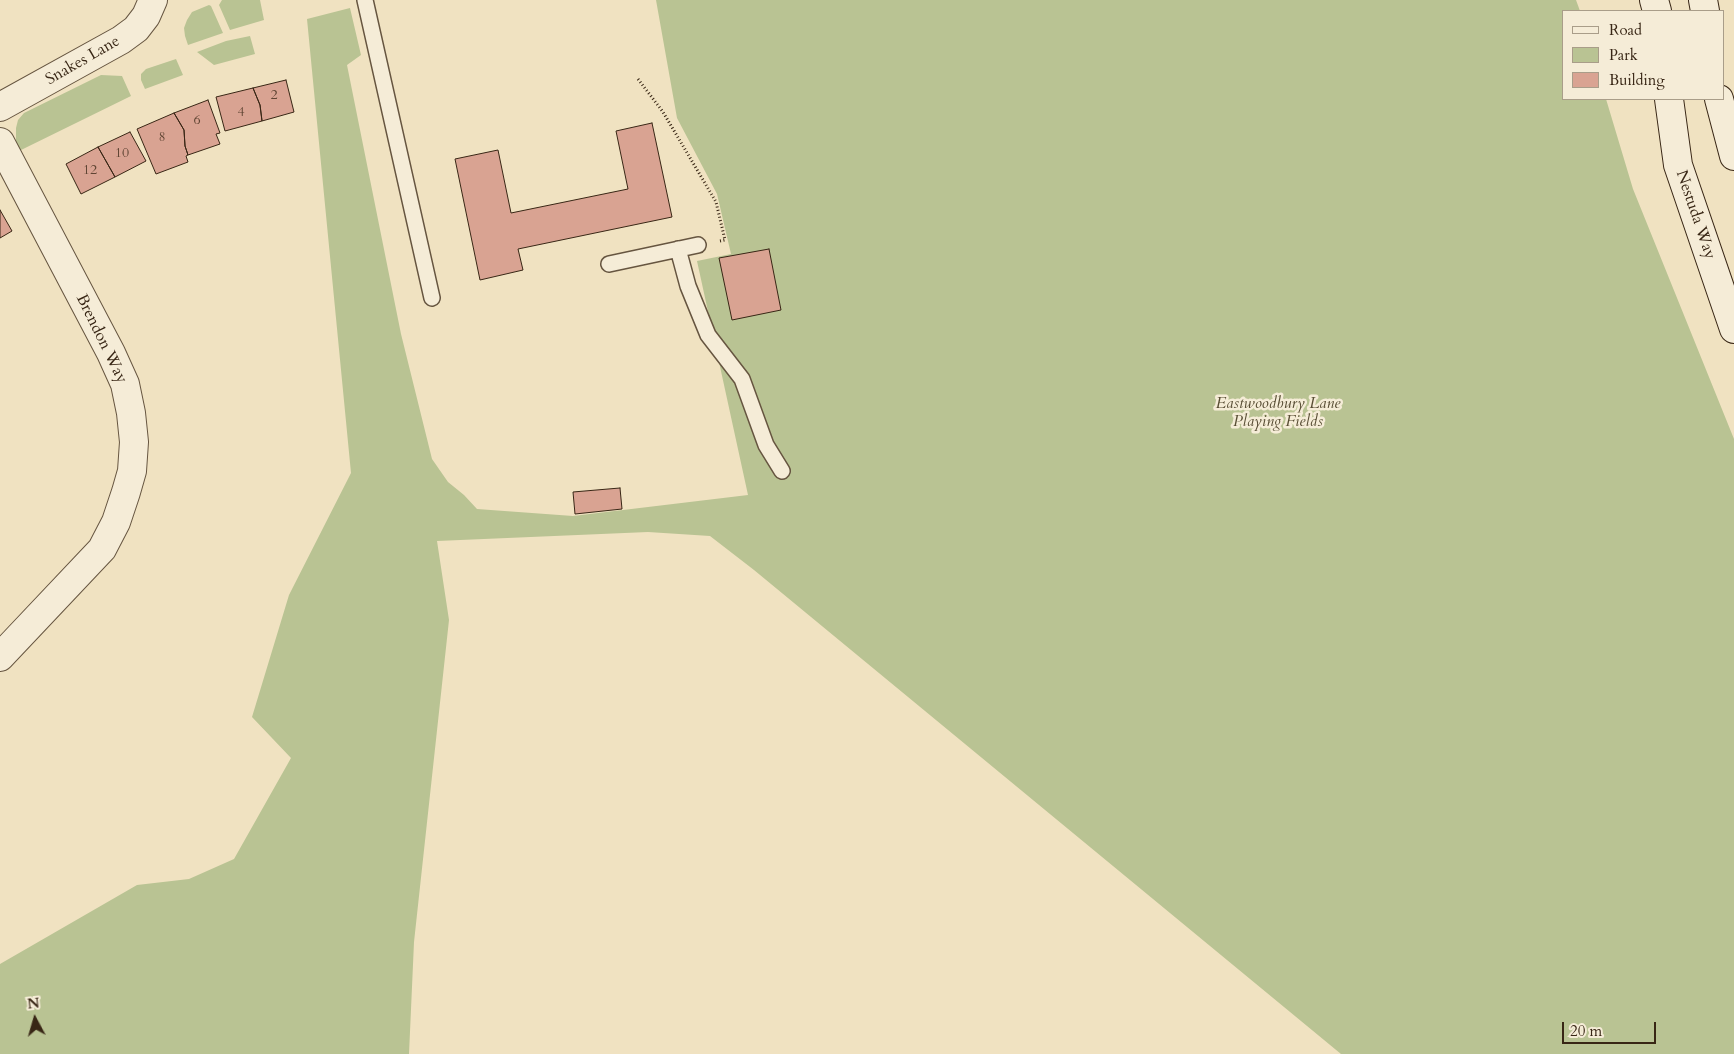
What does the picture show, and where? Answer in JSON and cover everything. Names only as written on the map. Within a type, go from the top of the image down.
[{"type":"street","name":"Snakes Lane","points":[[0,107],[121,40],[136,29],[146,16],[153,0]]},
{"type":"street","name":"Nestuda Way","points":[[1669,100],[1678,166],[1734,328]]},
{"type":"street","points":[[1719,100],[1734,156]]},
{"type":"street","name":"Brendon Way","points":[[0,142],[111,353],[125,384],[134,442],[132,471],[126,492],[116,522],[102,549],[0,657]]},
{"type":"lane","points":[[365,0],[432,298]]},
{"type":"lane","points":[[609,264],[698,245]]},
{"type":"lane","points":[[678,250],[688,286],[708,335],[742,379],[766,445],[782,471]]},
{"type":"path","points":[[638,79],[663,112],[716,202],[725,240],[698,245]]},
{"type":"green space","points":[[222,0],[260,0],[264,20],[230,30],[219,5]]},
{"type":"green space","name":"Eastwoodbury Lane Playing Fields","points":[[656,0],[1576,0],[1580,10],[1562,10],[1562,100],[1606,100],[1633,189],[1734,439],[1734,1054],[1341,1054],[754,570],[710,536],[648,532],[437,541],[449,620],[414,942],[409,1054],[0,1054],[0,964],[137,885],[189,879],[234,859],[291,758],[252,717],[289,595],[351,473],[307,19],[350,8],[361,55],[347,65],[401,334],[432,459],[448,482],[477,509],[573,516],[748,495],[697,261],[731,254],[717,194],[677,118]]},
{"type":"green space","points":[[209,5],[223,33],[188,45],[184,28],[187,20],[192,12]]},
{"type":"green space","points":[[250,36],[255,54],[214,65],[197,52],[226,41]]},
{"type":"green space","points":[[176,59],[183,75],[145,89],[141,80],[141,74],[146,69]]},
{"type":"green space","points":[[101,75],[122,76],[131,96],[19,151],[16,145],[16,128],[18,120],[24,113]]},
{"type":"building","points":[[286,80],[294,112],[262,121],[260,105],[253,88]]},
{"type":"building","points":[[253,88],[260,105],[262,121],[225,131],[216,97]]},
{"type":"building","points":[[208,100],[220,133],[216,134],[220,144],[188,155],[185,146],[184,130],[174,113]]},
{"type":"building","points":[[174,113],[184,130],[188,162],[156,174],[137,129]]},
{"type":"building","points":[[652,123],[672,217],[518,249],[523,270],[480,280],[455,159],[498,150],[511,213],[628,189],[616,131]]},
{"type":"building","points":[[130,132],[146,161],[115,177],[98,147]]},
{"type":"building","points":[[98,147],[115,177],[81,194],[66,164]]},
{"type":"building","points":[[0,210],[12,231],[0,238]]},
{"type":"building","points":[[769,249],[781,310],[732,320],[719,258]]},
{"type":"building","points":[[620,488],[622,509],[575,514],[573,492]]}]
